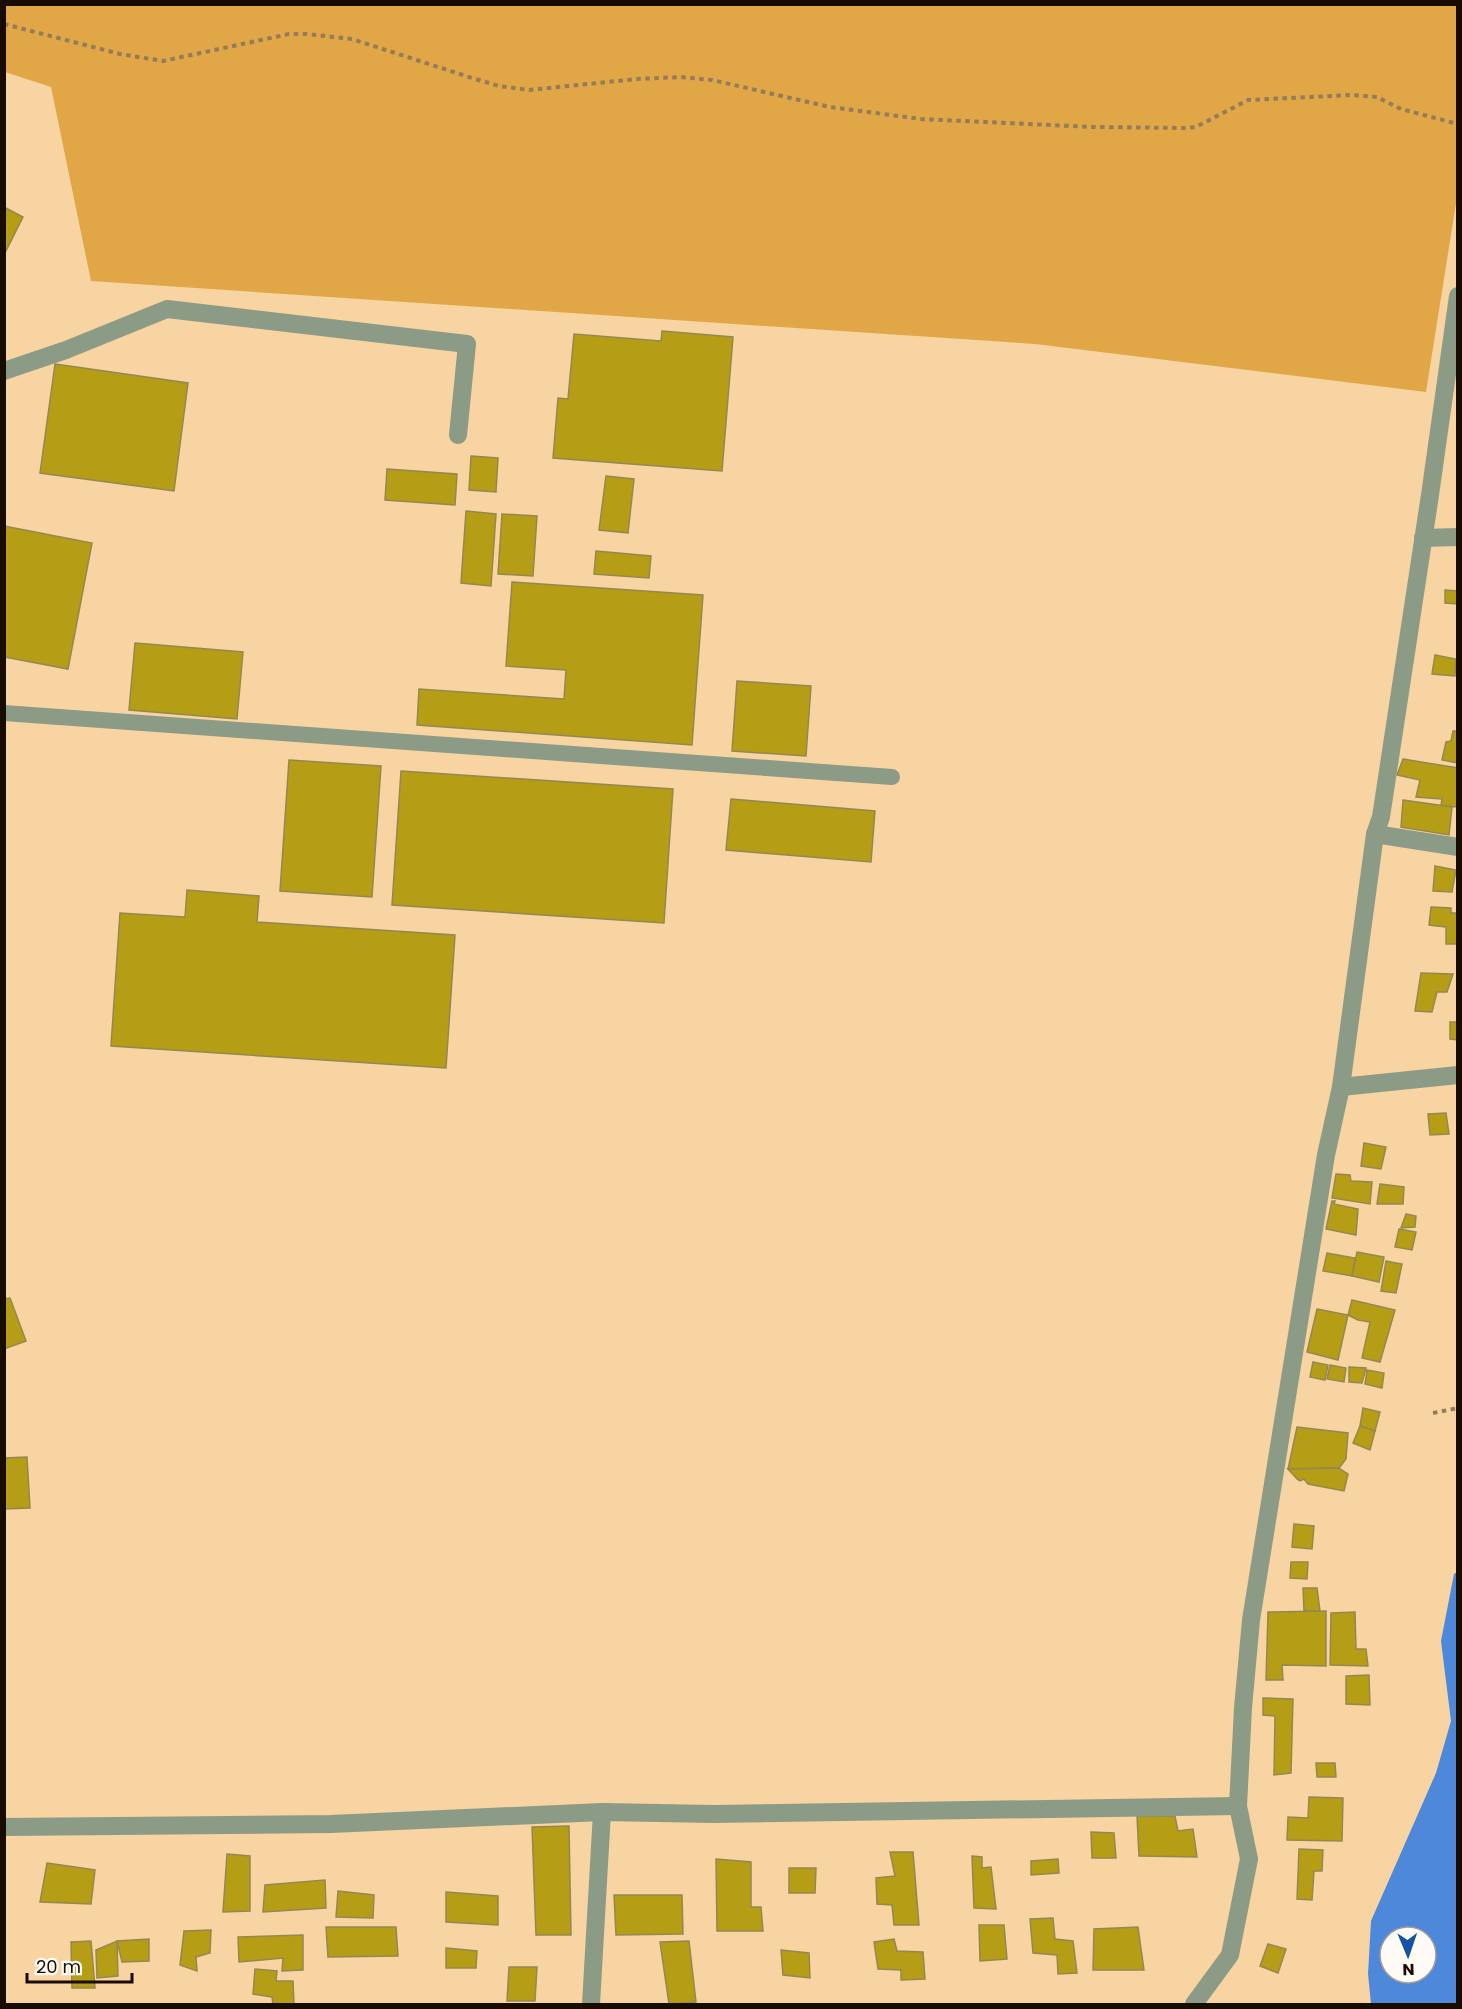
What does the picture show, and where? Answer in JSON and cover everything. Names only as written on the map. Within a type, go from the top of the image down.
[{"type":"street","points":[[1194,2004],[1230,1955],[1249,1859],[1239,1806],[1243,1708],[1251,1620],[1326,1155],[1341,1087],[1375,834],[1381,817],[1458,296]]},
{"type":"street","points":[[4,371],[66,350],[167,309],[466,344],[458,435]]},
{"type":"street","points":[[1423,538],[1458,537]]},
{"type":"street","points":[[1375,834],[1458,847]]},
{"type":"street","points":[[1341,1087],[1458,1075]]},
{"type":"street","points":[[4,1827],[331,1824],[602,1812],[713,1814],[1239,1806]]},
{"type":"street","points":[[591,2004],[602,1812]]},
{"type":"lane","points":[[4,713],[892,777]]},
{"type":"path","points":[[4,24],[120,54],[163,61],[289,34],[330,36],[352,39],[499,86],[529,90],[681,77],[712,80],[830,107],[961,122],[1186,128],[1196,127],[1248,100],[1352,95],[1377,97],[1401,110],[1458,124]]},
{"type":"path","points":[[1433,1413],[1458,1408]]},
{"type":"shaded area","points":[[5,4],[1457,5],[1457,197],[1426,392],[1035,344],[91,281],[51,87],[5,72]]},
{"type":"water","points":[[1457,1572],[1457,2004],[1371,2004],[1368,1974],[1371,1921],[1436,1773],[1451,1721],[1441,1641],[1454,1574]]},
{"type":"building","points":[[4,207],[23,217],[4,255]]},
{"type":"building","points":[[662,331],[733,337],[722,471],[553,458],[558,398],[568,399],[574,334],[661,341]]},
{"type":"building","points":[[55,364],[188,383],[174,491],[40,473]]},
{"type":"building","points":[[471,456],[498,458],[496,492],[469,490]]},
{"type":"building","points":[[387,469],[457,474],[455,505],[385,500]]},
{"type":"building","points":[[606,476],[634,479],[628,533],[599,530]]},
{"type":"building","points":[[466,511],[496,514],[491,586],[461,583]]},
{"type":"building","points":[[502,514],[537,516],[533,576],[498,574]]},
{"type":"building","points":[[4,526],[92,543],[68,669],[4,657]]},
{"type":"building","points":[[596,551],[651,556],[649,578],[594,574]]},
{"type":"building","points":[[512,582],[703,595],[692,745],[417,725],[419,689],[564,699],[566,670],[506,666]]},
{"type":"building","points":[[1445,590],[1458,591],[1458,604],[1445,603]]},
{"type":"building","points":[[135,643],[243,652],[237,719],[129,710]]},
{"type":"building","points":[[1435,655],[1456,659],[1455,676],[1432,674]]},
{"type":"building","points":[[737,681],[811,686],[806,756],[732,751]]},
{"type":"building","points":[[1453,731],[1458,731],[1458,763],[1442,760],[1446,742],[1451,741]]},
{"type":"building","points":[[1403,759],[1458,768],[1458,807],[1441,806],[1442,799],[1416,797],[1420,780],[1397,775]]},
{"type":"building","points":[[289,760],[381,766],[372,897],[280,891]]},
{"type":"building","points":[[401,771],[673,789],[664,923],[392,905]]},
{"type":"building","points":[[731,799],[875,811],[871,862],[726,850]]},
{"type":"building","points":[[1403,800],[1452,807],[1449,835],[1401,827]]},
{"type":"building","points":[[1435,866],[1456,870],[1452,892],[1433,891]]},
{"type":"building","points":[[187,890],[259,896],[257,922],[455,935],[446,1068],[111,1046],[120,913],[185,917]]},
{"type":"building","points":[[1431,907],[1451,908],[1451,913],[1458,913],[1458,944],[1446,944],[1446,927],[1429,925]]},
{"type":"building","points":[[1421,973],[1453,974],[1447,992],[1437,992],[1432,1012],[1415,1011]]},
{"type":"building","points":[[1450,1022],[1458,1022],[1458,1040],[1450,1039]]},
{"type":"building","points":[[1446,1113],[1449,1134],[1430,1135],[1428,1114]]},
{"type":"building","points":[[1364,1143],[1386,1147],[1381,1169],[1361,1166]]},
{"type":"building","points":[[1336,1174],[1350,1175],[1351,1181],[1372,1182],[1370,1204],[1332,1198]]},
{"type":"building","points":[[1380,1184],[1404,1187],[1403,1204],[1377,1204]]},
{"type":"building","points":[[1332,1201],[1335,1201],[1334,1204],[1358,1209],[1356,1235],[1326,1229]]},
{"type":"building","points":[[1406,1214],[1416,1216],[1415,1227],[1401,1228]]},
{"type":"building","points":[[1399,1229],[1416,1232],[1412,1250],[1395,1247]]},
{"type":"building","points":[[1357,1252],[1384,1257],[1379,1282],[1352,1276]]},
{"type":"building","points":[[1327,1253],[1355,1258],[1352,1276],[1323,1271]]},
{"type":"building","points":[[1386,1261],[1402,1264],[1396,1293],[1381,1291]]},
{"type":"building","points":[[10,1298],[26,1341],[4,1349],[4,1299]]},
{"type":"building","points":[[1352,1300],[1395,1310],[1380,1362],[1362,1358],[1370,1322],[1348,1315]]},
{"type":"building","points":[[1317,1309],[1348,1315],[1338,1360],[1307,1352]]},
{"type":"building","points":[[1313,1362],[1328,1365],[1325,1380],[1310,1377]]},
{"type":"building","points":[[1330,1365],[1346,1368],[1344,1382],[1327,1379]]},
{"type":"building","points":[[1349,1367],[1366,1368],[1362,1383],[1349,1382]]},
{"type":"building","points":[[1367,1370],[1384,1373],[1382,1388],[1365,1384]]},
{"type":"building","points":[[1363,1408],[1380,1412],[1375,1431],[1360,1426]]},
{"type":"building","points":[[1360,1426],[1375,1431],[1370,1450],[1353,1443]]},
{"type":"building","points":[[1297,1427],[1348,1433],[1346,1459],[1339,1468],[1288,1469]]},
{"type":"building","points":[[27,1457],[30,1508],[4,1509],[4,1458]]},
{"type":"building","points":[[1339,1468],[1348,1474],[1344,1491],[1308,1484],[1304,1479],[1300,1481],[1288,1469]]},
{"type":"building","points":[[1294,1524],[1314,1526],[1312,1549],[1292,1547]]},
{"type":"building","points":[[1291,1562],[1308,1562],[1307,1579],[1290,1578]]},
{"type":"building","points":[[1303,1588],[1317,1588],[1320,1611],[1304,1611]]},
{"type":"building","points":[[1326,1611],[1326,1666],[1282,1665],[1283,1680],[1266,1680],[1268,1612]]},
{"type":"building","points":[[1355,1612],[1356,1649],[1366,1649],[1368,1666],[1330,1665],[1331,1613]]},
{"type":"building","points":[[1369,1675],[1370,1705],[1346,1704],[1346,1676]]},
{"type":"building","points":[[1263,1698],[1293,1699],[1291,1773],[1274,1775],[1275,1716],[1263,1715]]},
{"type":"building","points":[[1316,1763],[1335,1763],[1336,1777],[1317,1777]]},
{"type":"building","points":[[1309,1797],[1343,1798],[1342,1841],[1287,1840],[1288,1817],[1308,1818]]},
{"type":"building","points":[[1137,1816],[1175,1816],[1178,1831],[1193,1829],[1197,1857],[1139,1856]]},
{"type":"building","points":[[569,1826],[571,1935],[536,1935],[532,1827]]},
{"type":"building","points":[[1091,1832],[1114,1833],[1116,1858],[1092,1858]]},
{"type":"building","points":[[1299,1849],[1323,1850],[1322,1871],[1314,1871],[1312,1900],[1297,1899]]},
{"type":"building","points":[[890,1852],[913,1852],[919,1925],[894,1925],[892,1905],[877,1904],[876,1878],[895,1876]]},
{"type":"building","points":[[227,1854],[250,1856],[250,1911],[223,1912]]},
{"type":"building","points":[[972,1856],[982,1857],[982,1868],[991,1867],[996,1909],[974,1908]]},
{"type":"building","points":[[716,1859],[751,1862],[751,1907],[761,1907],[763,1931],[717,1931]]},
{"type":"building","points":[[1058,1859],[1059,1873],[1031,1875],[1031,1861]]},
{"type":"building","points":[[47,1863],[95,1870],[91,1904],[40,1902]]},
{"type":"building","points":[[789,1868],[816,1868],[815,1893],[789,1893]]},
{"type":"building","points":[[325,1880],[326,1908],[263,1912],[265,1885]]},
{"type":"building","points":[[338,1891],[374,1895],[373,1918],[336,1917]]},
{"type":"building","points":[[446,1892],[498,1896],[498,1925],[446,1922]]},
{"type":"building","points":[[614,1895],[682,1895],[683,1934],[616,1935]]},
{"type":"building","points":[[1053,1918],[1055,1939],[1073,1941],[1077,1973],[1058,1974],[1057,1955],[1033,1953],[1030,1919]]},
{"type":"building","points":[[979,1925],[1004,1925],[1007,1959],[980,1961]]},
{"type":"building","points":[[326,1927],[396,1927],[398,1956],[328,1957]]},
{"type":"building","points":[[1138,1927],[1144,1970],[1093,1970],[1094,1929]]},
{"type":"building","points":[[211,1930],[210,1953],[196,1957],[197,1971],[180,1965],[184,1931]]},
{"type":"building","points":[[303,1935],[303,1970],[282,1971],[283,1958],[239,1962],[238,1937]]},
{"type":"building","points":[[149,1939],[149,1961],[122,1962],[117,1941]]},
{"type":"building","points":[[894,1939],[897,1951],[923,1952],[925,1979],[901,1980],[901,1970],[878,1969],[874,1942]]},
{"type":"building","points":[[91,1941],[95,1988],[72,1988],[71,1942]]},
{"type":"building","points":[[117,1941],[118,1976],[97,1978],[96,1950]]},
{"type":"building","points":[[689,1941],[696,2002],[669,2004],[660,1942]]},
{"type":"building","points":[[1268,1944],[1286,1949],[1278,1973],[1260,1966]]},
{"type":"building","points":[[446,1948],[477,1951],[476,1968],[446,1968]]},
{"type":"building","points":[[781,1950],[809,1953],[810,1978],[783,1975]]},
{"type":"building","points":[[509,1967],[537,1967],[535,2001],[507,2001]]},
{"type":"building","points":[[255,1969],[277,1971],[276,1981],[293,1981],[294,2004],[273,2004],[272,1997],[253,1994]]}]
